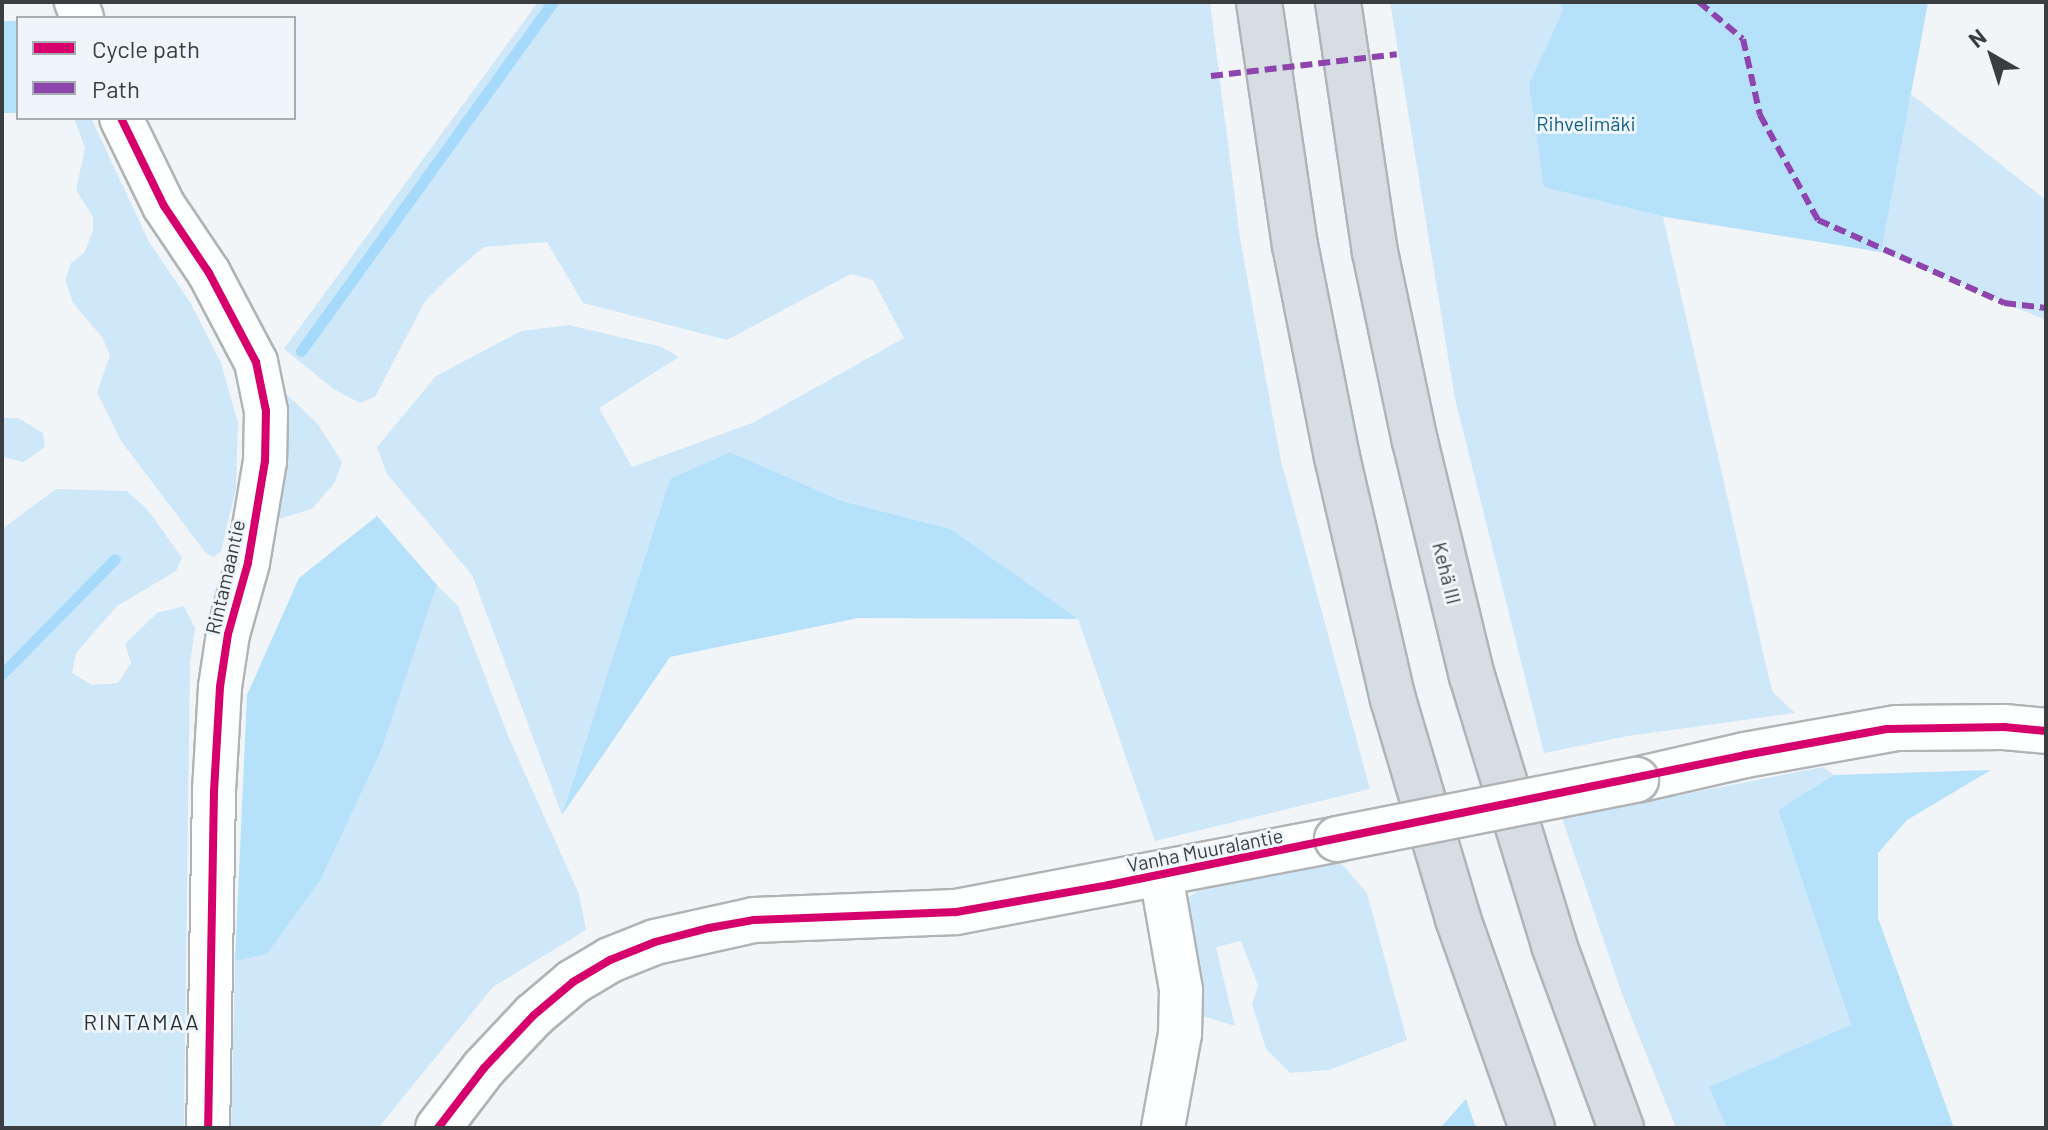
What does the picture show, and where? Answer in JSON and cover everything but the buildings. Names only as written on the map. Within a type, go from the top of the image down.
[{"type":"highway","points":[[1259,2],[1295,245],[1337,457],[1393,699],[1458,919],[1530,1124]]},
{"type":"highway","name":"Kehä III","points":[[1338,2],[1375,252],[1415,441],[1472,676],[1554,945],[1621,1128]]},
{"type":"street","name":"Rintamaantie","points":[[122,120],[164,206],[209,273],[256,362],[266,411],[265,461],[248,563],[228,634],[220,687],[214,791],[208,1128]]},
{"type":"street","name":"Vanha Muuralantie","points":[[438,1128],[484,1068],[534,1015],[573,982],[610,960],[655,942],[754,920],[956,912],[1161,875],[1636,780],[1745,755],[1897,728],[2004,727],[2046,731]]},
{"type":"street","points":[[1161,875],[1181,990],[1180,1034],[1163,1128]]},
{"type":"green space","points":[[538,2],[1210,2],[1240,238],[1281,461],[1370,789],[1155,841],[1078,619],[951,529],[842,501],[730,452],[670,479],[562,815],[472,575],[387,474],[377,447],[436,376],[521,331],[569,325],[662,347],[679,357],[599,408],[632,467],[752,423],[904,338],[873,280],[851,274],[727,340],[583,303],[547,242],[484,247],[451,275],[425,301],[375,397],[360,403],[335,390],[284,349]]},
{"type":"green space","name":"Rihvelimäki","points":[[1390,2],[1928,2],[1911,94],[2046,200],[2046,320],[1881,252],[1663,217],[1772,691],[1795,713],[1628,736],[1544,753],[1455,399]]},
{"type":"green space","points":[[1561,2],[1928,2],[1881,252],[1662,216],[1544,187],[1529,84],[1563,11]]},
{"type":"green space","points":[[2,21],[16,21],[16,113],[2,113]]},
{"type":"green space","points":[[75,120],[92,120],[149,242],[190,302],[221,363],[238,423],[236,488],[221,552],[213,557],[205,552],[121,441],[97,392],[110,355],[102,337],[73,303],[65,280],[71,263],[84,253],[93,231],[93,217],[76,190],[85,148]]},
{"type":"green space","points":[[281,389],[317,423],[342,462],[335,482],[312,509],[279,519],[284,438]]},
{"type":"green space","points":[[2,418],[18,418],[43,433],[45,447],[24,462],[2,457]]},
{"type":"green space","points":[[730,452],[842,501],[951,529],[1078,619],[858,618],[670,657],[562,815],[670,479]]},
{"type":"green space","points":[[56,489],[127,491],[148,510],[182,558],[176,571],[117,606],[76,653],[72,673],[92,685],[118,683],[131,663],[125,644],[157,613],[184,606],[195,628],[190,664],[184,1128],[2,1128],[2,529]]},
{"type":"green space","points":[[377,516],[437,585],[381,751],[321,879],[267,954],[235,961],[247,695],[299,578]]},
{"type":"green space","points":[[437,585],[458,606],[509,738],[579,894],[586,930],[493,987],[378,1128],[231,1128],[235,961],[267,954],[321,879],[381,751]]},
{"type":"green space","points":[[1823,767],[1834,775],[1778,810],[1851,1026],[1710,1087],[1727,1128],[1676,1128],[1622,994],[1562,818]]},
{"type":"green space","points":[[1991,770],[1907,820],[1878,853],[1878,918],[1954,1128],[1727,1128],[1709,1087],[1851,1025],[1778,810],[1834,775]]},
{"type":"green space","points":[[1342,864],[1367,893],[1407,1040],[1329,1070],[1290,1073],[1266,1049],[1252,1004],[1258,986],[1241,941],[1216,947],[1235,1026],[1196,1014],[1182,918],[1188,898],[1208,883],[1261,869]]},
{"type":"green space","points":[[1466,1099],[1476,1128],[1440,1128]]},
{"type":"waterway","points":[[301,351],[553,2]]},
{"type":"waterway","points":[[2,674],[115,559]]},
{"type":"marked path","points":[[1699,2],[1743,39],[1760,115],[1818,220],[2004,303],[2046,308]]},
{"type":"marked path","points":[[1211,76],[1397,54]]},
{"type":"cycle path","points":[[122,120],[164,206],[209,273],[256,362],[266,411],[265,461],[248,563],[228,634],[220,687],[214,791],[208,1128]]},
{"type":"cycle path","points":[[438,1128],[484,1068],[534,1015],[573,982],[610,960],[655,942],[709,928],[754,920],[956,912],[1109,885],[1745,755],[1887,729],[2004,727],[2046,731]]},
{"type":"district","name":"RINTAMAA","points":[[142,1022]]}]
